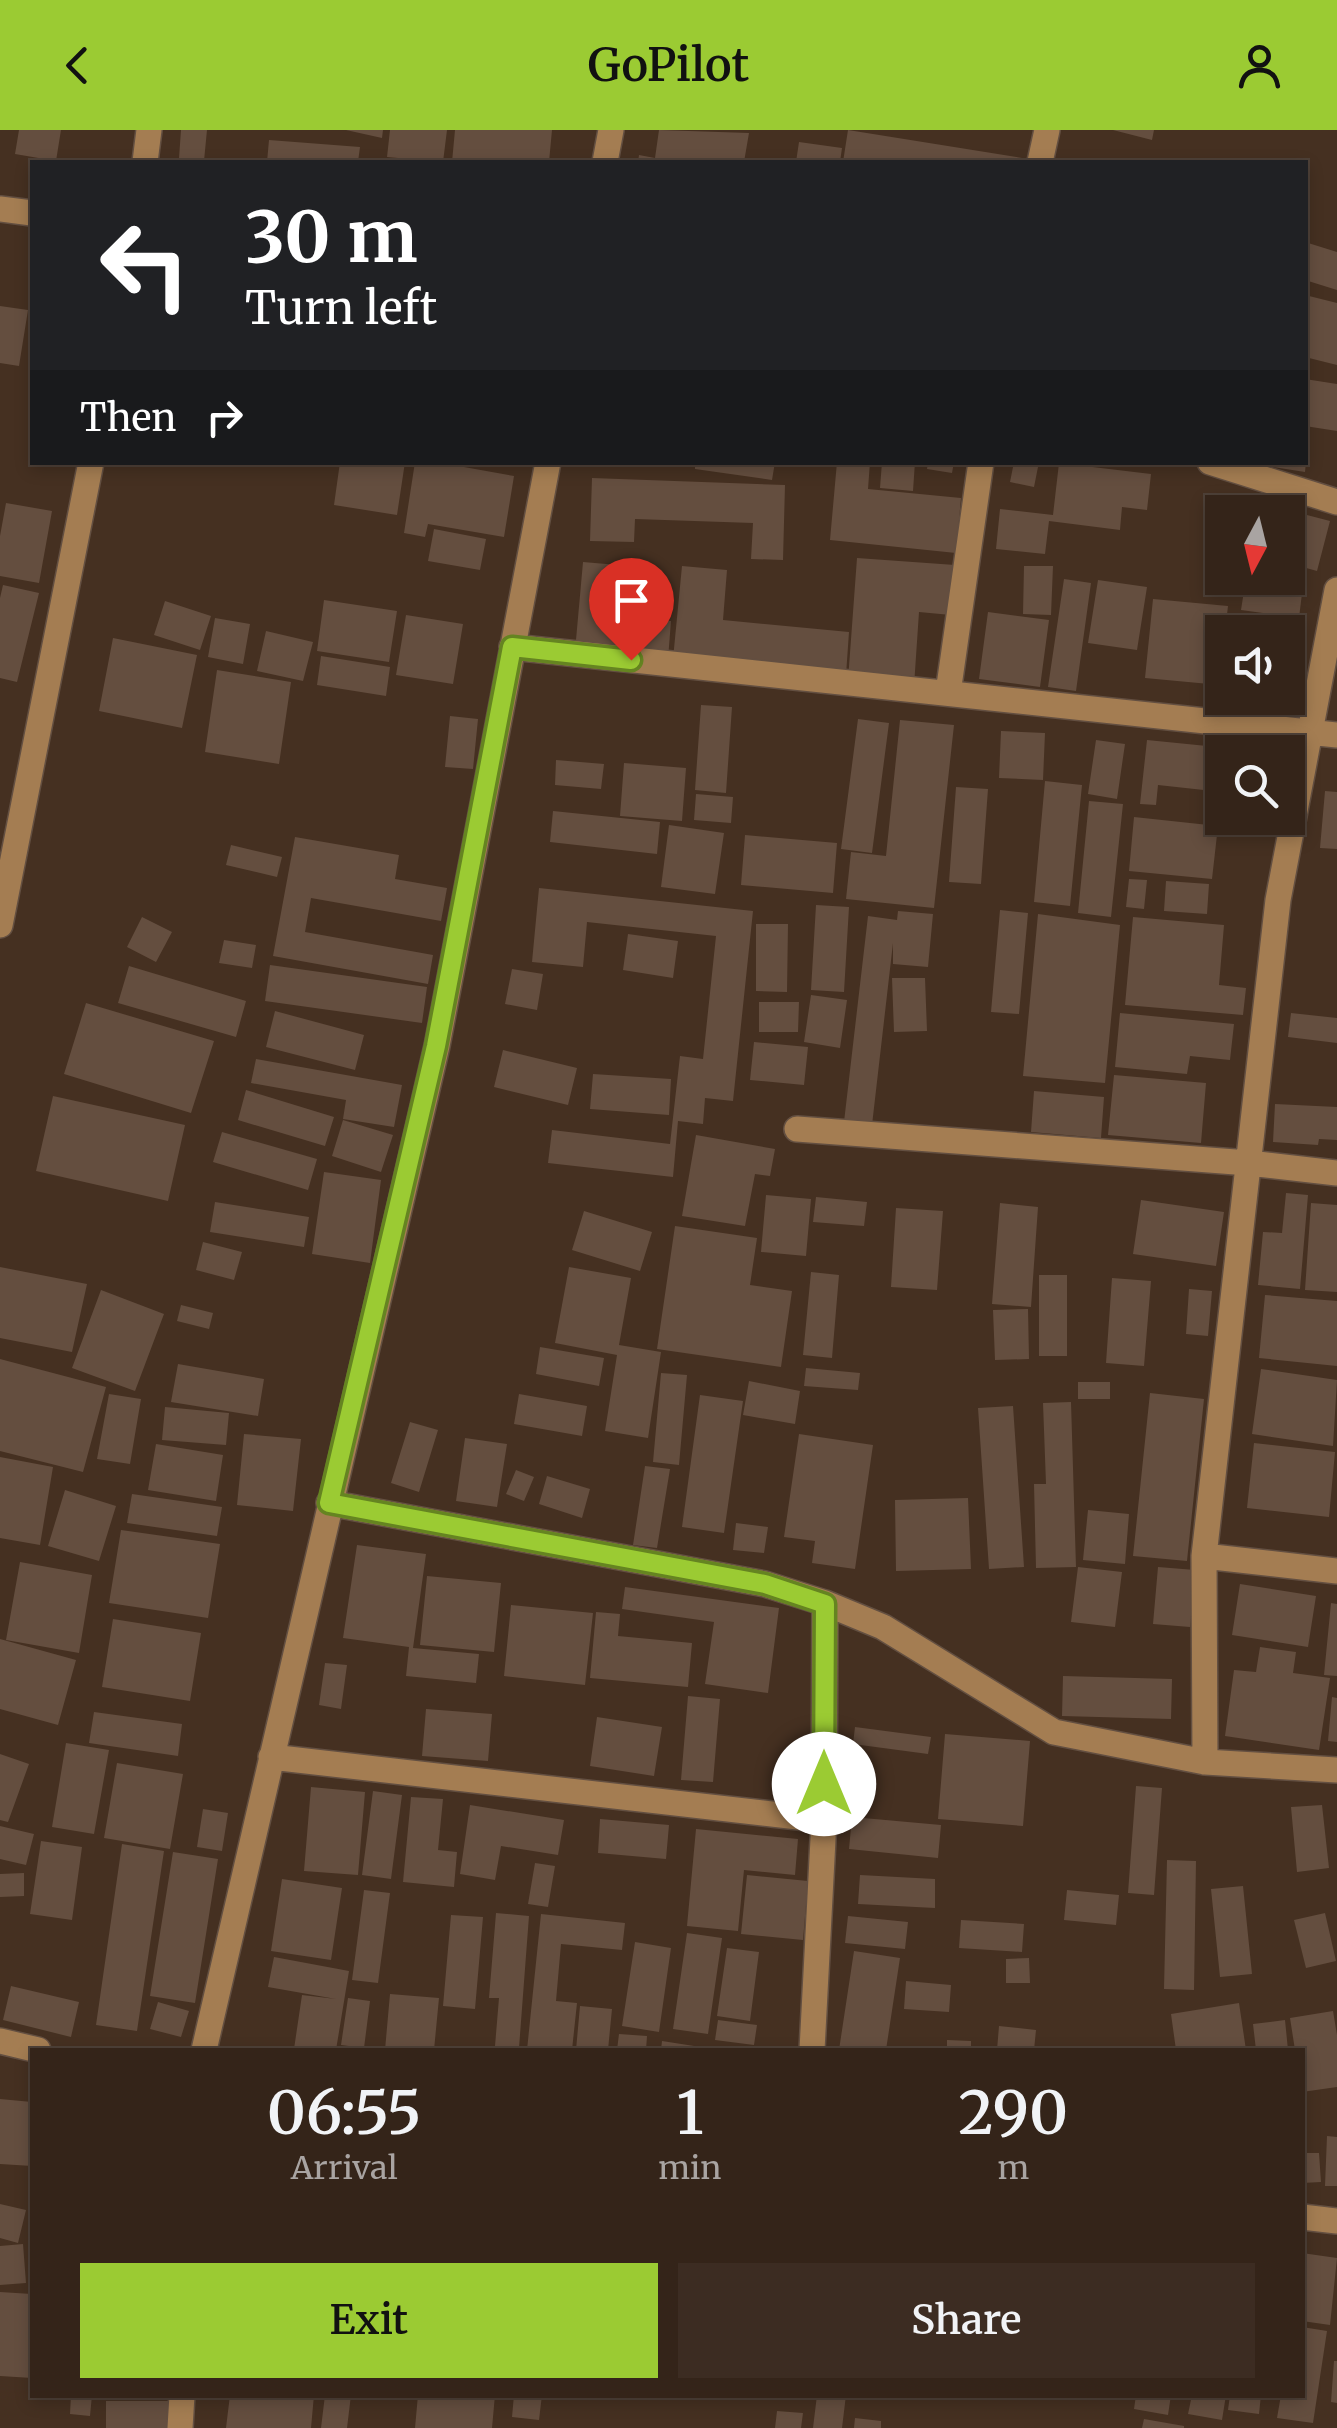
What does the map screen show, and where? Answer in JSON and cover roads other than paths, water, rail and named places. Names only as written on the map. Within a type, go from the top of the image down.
[{"type":"street","points":[[145,160],[149,130]]},
{"type":"street","points":[[604,160],[611,130]]},
{"type":"street","points":[[1040,160],[1046,130]]},
{"type":"street","points":[[0,209],[30,213]]},
{"type":"street","points":[[0,925],[90,465]]},
{"type":"street","points":[[204,2048],[436,1046],[547,465]]},
{"type":"street","points":[[948,693],[980,465]]},
{"type":"street","points":[[1220,465],[1337,502]]},
{"type":"street","points":[[1206,1762],[1204,1556],[1278,900],[1337,590]]},
{"type":"street","points":[[512,647],[1337,735]]},
{"type":"street","points":[[797,1129],[1337,1173]]},
{"type":"street","points":[[329,1503],[765,1584],[883,1627],[963,1680],[1054,1732],[1206,1762],[1337,1770]]},
{"type":"street","points":[[1204,1556],[1337,1571]]},
{"type":"street","points":[[812,2048],[824,1820],[825,1604]]},
{"type":"street","points":[[271,1757],[824,1820]]},
{"type":"street","points":[[0,2041],[30,2048]]},
{"type":"street","points":[[1305,2217],[1337,2221]]},
{"type":"street","points":[[180,2428],[182,2398]]}]
